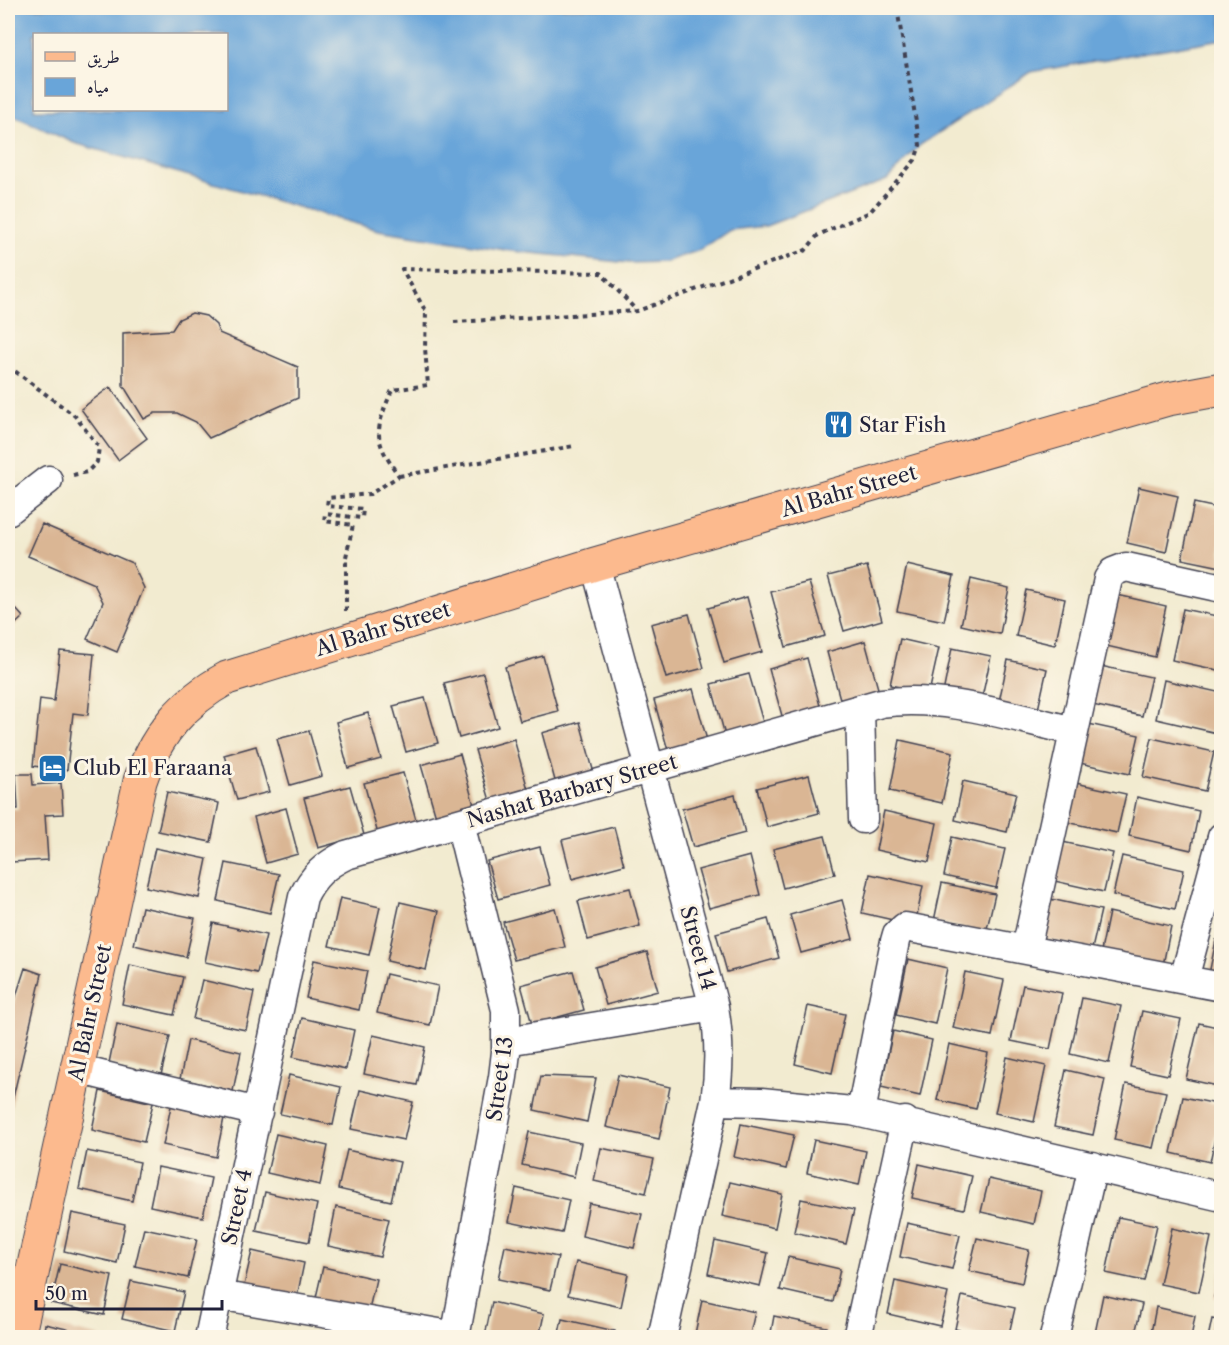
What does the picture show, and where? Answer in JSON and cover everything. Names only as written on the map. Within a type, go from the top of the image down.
[{"type":"main road","name":"Al Bahr Street","points":[[18,1338],[140,781],[147,762],[166,727],[193,699],[227,678],[595,564],[1168,399],[1221,389]]},
{"type":"street","points":[[8,511],[48,480]]},
{"type":"street","name":"Street 14","points":[[595,564],[714,1007],[720,1063],[716,1101],[662,1338]]},
{"type":"street","points":[[1026,949],[1106,587],[1113,572],[1133,567],[1221,588]]},
{"type":"street","name":"Nashat Barbary Street","points":[[258,1112],[299,912],[310,882],[320,870],[346,855],[860,709],[903,700],[931,701],[1074,731]]},
{"type":"street","points":[[860,709],[863,819]]},
{"type":"street","name":"Street 13","points":[[455,1337],[503,1077],[507,1041],[506,1010],[460,823]]},
{"type":"street","points":[[1184,980],[1221,837]]},
{"type":"street","points":[[861,1112],[895,941],[901,929],[910,926],[1221,987]]},
{"type":"street","points":[[507,1041],[714,1007]]},
{"type":"street","points":[[77,1069],[258,1112]]},
{"type":"street","points":[[716,1101],[807,1105],[861,1112],[1221,1197]]},
{"type":"street","name":"Street 4","points":[[208,1338],[258,1112]]},
{"type":"street","points":[[857,1338],[905,1121]]},
{"type":"street","points":[[1053,1338],[1093,1167]]},
{"type":"street","points":[[218,1295],[455,1337]]},
{"type":"path","points":[[454,322],[638,311],[806,250],[818,235],[870,212],[915,160],[920,145],[897,8]]},
{"type":"path","points":[[399,476],[383,453],[377,424],[392,390],[428,385],[426,312],[402,269],[601,273],[638,311]]},
{"type":"path","points":[[8,366],[75,416],[99,447],[97,462],[87,472],[48,480]]},
{"type":"path","points":[[350,640],[345,604],[346,569],[353,525],[324,521],[325,514],[362,518],[363,509],[327,506],[328,498],[370,494],[399,476],[574,446]]},
{"type":"water","points":[[8,8],[1221,8],[1222,39],[1031,72],[920,145],[887,180],[766,226],[730,230],[700,250],[664,262],[629,263],[512,251],[378,230],[74,143],[8,113]]},
{"type":"building","points":[[192,313],[206,316],[216,325],[219,333],[298,367],[298,398],[209,438],[196,422],[177,413],[155,413],[144,419],[123,385],[123,333],[172,330],[179,319]]},
{"type":"building","points":[[110,387],[147,438],[118,460],[81,409]]},
{"type":"building","points":[[1139,487],[1178,496],[1166,552],[1127,543]]},
{"type":"building","points":[[1194,503],[1222,509],[1221,567],[1182,559]]},
{"type":"building","points":[[42,524],[132,563],[144,588],[117,652],[87,639],[103,602],[94,584],[28,556]]},
{"type":"building","points":[[907,565],[954,576],[944,621],[897,611]]},
{"type":"building","points":[[867,566],[882,620],[844,631],[828,576]]},
{"type":"building","points":[[971,579],[1009,588],[1000,634],[961,625]]},
{"type":"building","points":[[809,582],[825,636],[786,647],[771,592]]},
{"type":"building","points":[[1026,590],[1065,599],[1055,645],[1016,636]]},
{"type":"building","points":[[1113,594],[1166,606],[1155,657],[1102,645]]},
{"type":"building","points":[[747,597],[762,652],[724,663],[708,608]]},
{"type":"building","points":[[8,600],[23,617],[8,631]]},
{"type":"building","points":[[1183,609],[1222,617],[1222,671],[1172,660]]},
{"type":"building","points":[[689,614],[704,668],[666,678],[651,624]]},
{"type":"building","points":[[900,639],[939,648],[929,693],[890,685]]},
{"type":"building","points":[[865,641],[880,696],[842,706],[827,652]]},
{"type":"building","points":[[952,648],[991,656],[981,702],[943,693]]},
{"type":"building","points":[[60,651],[94,654],[88,715],[73,713],[67,770],[33,766],[40,699],[54,701]]},
{"type":"building","points":[[543,656],[558,711],[520,721],[505,667]]},
{"type":"building","points":[[807,658],[822,713],[784,723],[769,669]]},
{"type":"building","points":[[1008,660],[1047,669],[1037,714],[998,706]]},
{"type":"building","points":[[1096,665],[1151,677],[1142,716],[1088,704]]},
{"type":"building","points":[[483,673],[498,727],[459,738],[444,683]]},
{"type":"building","points":[[749,674],[765,729],[726,739],[711,684]]},
{"type":"building","points":[[1164,680],[1222,693],[1222,713],[1217,733],[1156,719]]},
{"type":"building","points":[[693,689],[708,744],[669,754],[654,700]]},
{"type":"building","points":[[425,698],[438,743],[406,752],[393,706]]},
{"type":"building","points":[[368,713],[381,759],[348,768],[336,722]]},
{"type":"building","points":[[580,722],[595,777],[557,788],[542,733]]},
{"type":"building","points":[[1084,723],[1139,735],[1130,774],[1075,762]]},
{"type":"building","points":[[309,731],[322,776],[290,785],[277,739]]},
{"type":"building","points":[[1152,738],[1214,752],[1205,791],[1143,777]]},
{"type":"building","points":[[514,739],[529,793],[491,804],[475,750]]},
{"type":"building","points":[[900,740],[953,752],[942,803],[890,791]]},
{"type":"building","points":[[256,746],[269,792],[237,800],[224,755]]},
{"type":"building","points":[[460,754],[475,809],[437,820],[421,765]]},
{"type":"building","points":[[403,773],[418,827],[379,838],[364,783]]},
{"type":"building","points":[[16,774],[32,774],[33,785],[61,783],[63,814],[45,815],[48,860],[11,862],[8,809],[18,809]]},
{"type":"building","points":[[809,775],[819,813],[767,827],[757,788]]},
{"type":"building","points":[[963,781],[1016,793],[1007,832],[955,820]]},
{"type":"building","points":[[1071,782],[1126,794],[1117,833],[1062,821]]},
{"type":"building","points":[[350,786],[364,835],[318,848],[304,798]]},
{"type":"building","points":[[167,792],[219,803],[211,842],[158,831]]},
{"type":"building","points":[[735,795],[745,833],[693,847],[682,809]]},
{"type":"building","points":[[1137,797],[1199,811],[1191,850],[1129,836]]},
{"type":"building","points":[[286,808],[298,854],[266,863],[254,817]]},
{"type":"building","points":[[884,811],[937,823],[929,862],[876,850]]},
{"type":"building","points":[[614,827],[624,865],[572,879],[562,840]]},
{"type":"building","points":[[825,836],[835,874],[783,888],[773,849]]},
{"type":"building","points":[[952,837],[1005,849],[996,888],[944,876]]},
{"type":"building","points":[[1058,841],[1113,853],[1104,892],[1050,880]]},
{"type":"building","points":[[540,847],[550,885],[498,899],[487,861]]},
{"type":"building","points":[[155,848],[207,859],[199,898],[146,887]]},
{"type":"building","points":[[750,856],[760,895],[709,908],[698,870]]},
{"type":"building","points":[[1122,856],[1184,870],[1175,909],[1113,895]]},
{"type":"building","points":[[226,863],[279,874],[270,913],[218,901]]},
{"type":"building","points":[[870,874],[923,886],[915,925],[862,913]]},
{"type":"building","points":[[942,883],[995,894],[986,933],[934,921]]},
{"type":"building","points":[[630,888],[640,926],[588,940],[578,901]]},
{"type":"building","points":[[340,898],[380,907],[369,955],[329,946]]},
{"type":"building","points":[[1046,898],[1101,910],[1092,949],[1037,937]]},
{"type":"building","points":[[842,900],[853,939],[801,953],[790,915]]},
{"type":"building","points":[[400,902],[439,911],[426,970],[387,961]]},
{"type":"building","points":[[142,907],[195,918],[186,957],[134,945]]},
{"type":"building","points":[[555,908],[565,947],[514,960],[503,922]]},
{"type":"building","points":[[1109,912],[1171,926],[1163,965],[1101,951]]},
{"type":"building","points":[[768,919],[779,958],[727,972],[716,933]]},
{"type":"building","points":[[213,923],[266,935],[257,973],[205,962]]},
{"type":"building","points":[[1216,940],[1222,941],[1222,982],[1208,979]]},
{"type":"building","points":[[647,952],[658,991],[606,1005],[595,967]]},
{"type":"building","points":[[908,959],[947,968],[935,1024],[896,1015]]},
{"type":"building","points":[[314,960],[367,971],[359,1010],[306,998]]},
{"type":"building","points":[[130,965],[183,977],[174,1015],[122,1004]]},
{"type":"building","points":[[25,968],[42,974],[8,1119],[8,1021]]},
{"type":"building","points":[[573,971],[584,1010],[532,1024],[521,985]]},
{"type":"building","points":[[965,972],[1004,980],[992,1036],[953,1028]]},
{"type":"building","points":[[386,974],[438,986],[430,1025],[377,1013]]},
{"type":"building","points":[[202,980],[254,992],[246,1030],[193,1019]]},
{"type":"building","points":[[1023,985],[1062,993],[1050,1049],[1011,1041]]},
{"type":"building","points":[[1082,998],[1121,1006],[1109,1063],[1070,1054]]},
{"type":"building","points":[[808,1006],[845,1014],[832,1073],[795,1064]]},
{"type":"building","points":[[1142,1011],[1181,1019],[1168,1075],[1130,1067]]},
{"type":"building","points":[[302,1018],[354,1030],[346,1069],[293,1057]]},
{"type":"building","points":[[1199,1023],[1222,1028],[1222,1087],[1186,1079]]},
{"type":"building","points":[[117,1024],[170,1036],[161,1075],[109,1063]]},
{"type":"building","points":[[893,1031],[932,1040],[920,1096],[881,1087]]},
{"type":"building","points":[[373,1035],[425,1047],[417,1085],[364,1074]]},
{"type":"building","points":[[188,1040],[241,1052],[233,1091],[180,1079]]},
{"type":"building","points":[[949,1044],[988,1053],[976,1109],[937,1100]]},
{"type":"building","points":[[1007,1057],[1046,1066],[1034,1122],[995,1113]]},
{"type":"building","points":[[1066,1070],[1105,1079],[1093,1135],[1054,1127]]},
{"type":"building","points":[[289,1075],[341,1087],[333,1125],[280,1114]]},
{"type":"building","points":[[618,1075],[670,1087],[659,1139],[606,1127]]},
{"type":"building","points":[[541,1076],[596,1078],[587,1122],[534,1110]]},
{"type":"building","points":[[1126,1084],[1166,1092],[1153,1148],[1114,1140]]},
{"type":"building","points":[[360,1090],[413,1102],[404,1140],[351,1129]]},
{"type":"building","points":[[100,1091],[153,1103],[144,1142],[92,1130]]},
{"type":"building","points":[[1183,1097],[1222,1105],[1210,1162],[1171,1153]]},
{"type":"building","points":[[171,1106],[224,1118],[216,1157],[163,1145]]},
{"type":"building","points":[[741,1124],[794,1135],[786,1169],[734,1157]]},
{"type":"building","points":[[529,1132],[581,1143],[574,1177],[522,1165]]},
{"type":"building","points":[[276,1134],[328,1146],[320,1185],[267,1173]]},
{"type":"building","points":[[814,1140],[866,1151],[859,1185],[807,1173]]},
{"type":"building","points":[[601,1148],[654,1159],[646,1193],[594,1181]]},
{"type":"building","points":[[347,1150],[400,1162],[391,1201],[338,1189]]},
{"type":"building","points":[[87,1151],[140,1162],[132,1201],[79,1189]]},
{"type":"building","points":[[919,1164],[972,1176],[964,1209],[912,1198]]},
{"type":"building","points":[[158,1167],[211,1178],[203,1217],[150,1206]]},
{"type":"building","points":[[989,1179],[1041,1191],[1034,1224],[981,1212]]},
{"type":"building","points":[[730,1182],[782,1194],[775,1228],[722,1216]]},
{"type":"building","points":[[516,1188],[569,1200],[562,1233],[509,1222]]},
{"type":"building","points":[[265,1192],[317,1204],[309,1242],[256,1231]]},
{"type":"building","points":[[801,1199],[854,1210],[846,1244],[794,1232]]},
{"type":"building","points":[[589,1203],[642,1214],[634,1248],[582,1236]]},
{"type":"building","points":[[336,1207],[389,1219],[380,1257],[328,1246]]},
{"type":"building","points":[[72,1213],[125,1224],[117,1263],[64,1251]]},
{"type":"building","points":[[1118,1217],[1157,1225],[1144,1281],[1106,1273]]},
{"type":"building","points":[[907,1223],[960,1235],[952,1269],[900,1257]]},
{"type":"building","points":[[144,1228],[197,1239],[188,1278],[135,1266]]},
{"type":"building","points":[[1172,1228],[1211,1237],[1199,1292],[1160,1284]]},
{"type":"building","points":[[977,1238],[1029,1250],[1022,1283],[969,1271]]},
{"type":"building","points":[[715,1241],[768,1253],[760,1286],[708,1274]]},
{"type":"building","points":[[505,1246],[558,1257],[550,1290],[498,1279]]},
{"type":"building","points":[[252,1251],[304,1263],[296,1302],[243,1290]]},
{"type":"building","points":[[788,1257],[840,1269],[833,1302],[780,1290]]},
{"type":"building","points":[[576,1262],[628,1274],[621,1307],[568,1295]]},
{"type":"building","points":[[60,1264],[112,1276],[104,1315],[51,1303]]},
{"type":"building","points":[[323,1267],[376,1279],[367,1318],[314,1306]]},
{"type":"building","points":[[1222,1267],[1222,1299],[1214,1297]]},
{"type":"building","points":[[131,1281],[184,1292],[175,1331],[122,1319]]},
{"type":"building","points":[[895,1281],[948,1293],[940,1326],[888,1314]]},
{"type":"building","points":[[1103,1295],[1142,1304],[1134,1338],[1094,1338]]},
{"type":"building","points":[[962,1296],[1015,1308],[1008,1338],[991,1338],[955,1329]]},
{"type":"building","points":[[702,1300],[755,1312],[749,1338],[713,1338],[695,1334]]},
{"type":"building","points":[[492,1302],[544,1314],[539,1338],[485,1336]]},
{"type":"building","points":[[1156,1307],[1195,1316],[1191,1338],[1150,1338]]},
{"type":"building","points":[[774,1316],[827,1327],[825,1338],[770,1338]]},
{"type":"building","points":[[562,1319],[615,1331],[613,1338],[558,1338]]},
{"type":"building","points":[[1212,1319],[1222,1321],[1222,1338],[1208,1338]]},
{"type":"building","points":[[45,1324],[101,1337],[101,1338],[43,1338]]},
{"type":"place","name":"Star Fish","points":[[838,425]]},
{"type":"place","name":"Club El Faraana","points":[[52,768]]}]
